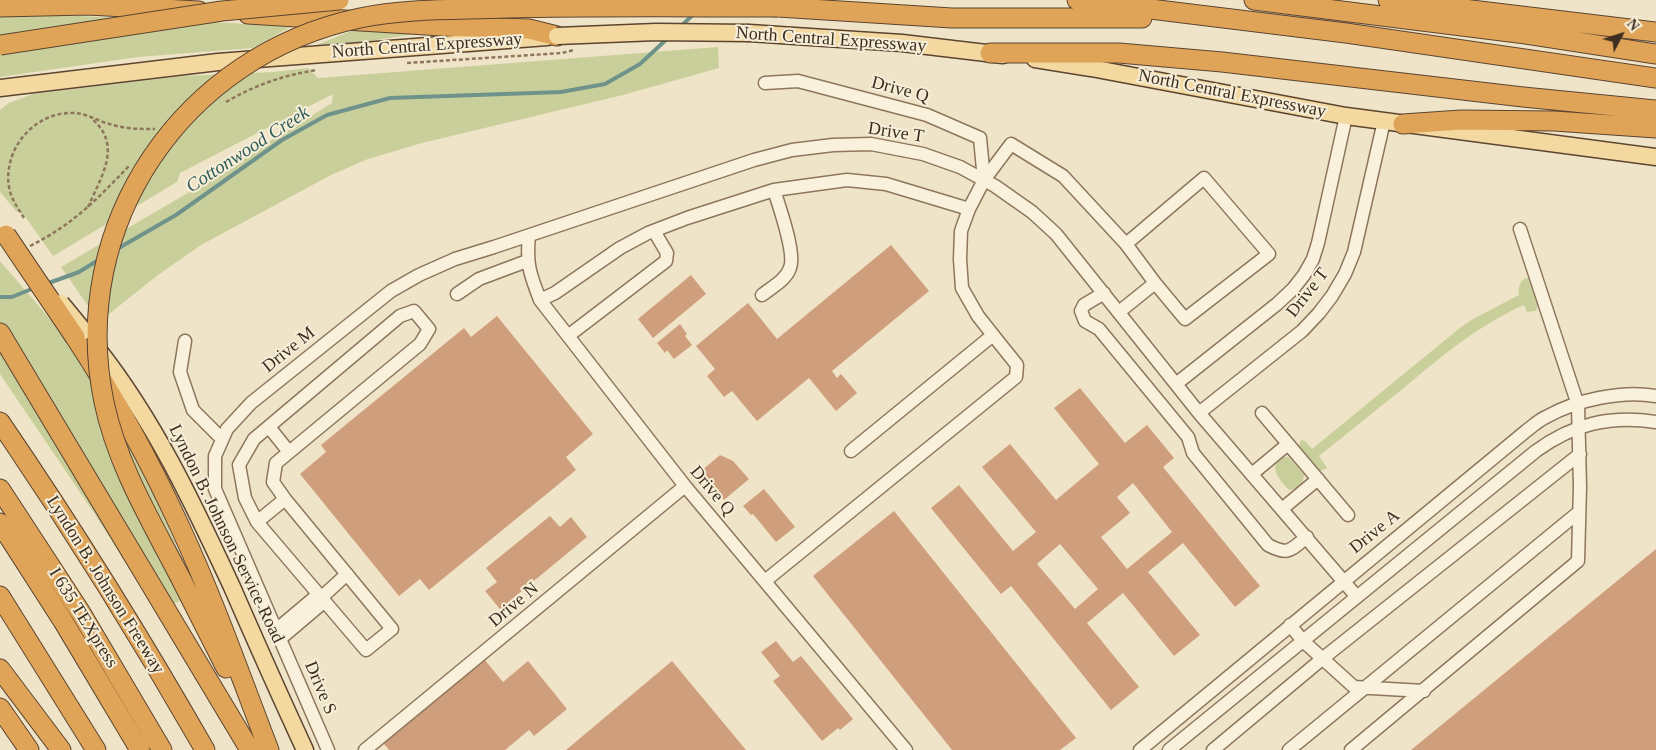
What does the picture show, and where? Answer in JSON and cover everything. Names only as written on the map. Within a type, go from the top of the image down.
[{"type":"highway","points":[[0,45],[222,11],[339,0]]},
{"type":"highway","points":[[679,0],[952,18],[1156,18],[1196,14]]},
{"type":"highway","points":[[1076,0],[1346,33],[1656,78]]},
{"type":"highway","points":[[1254,0],[1526,34],[1656,54]]},
{"type":"highway","points":[[1388,0],[1656,32]]},
{"type":"highway","points":[[0,7],[79,5],[144,7],[411,24],[529,29],[557,36]]},
{"type":"highway","points":[[268,750],[126,470],[113,435],[104,400],[99,369],[98,339],[99,308],[105,266],[126,201],[153,154],[187,112],[238,69],[286,42],[340,22],[380,14],[417,10],[569,7],[777,7]]},
{"type":"highway","points":[[1526,34],[1656,45]]},
{"type":"highway","points":[[990,52],[1119,53],[1222,62],[1656,110]]},
{"type":"highway","points":[[1403,124],[1461,120],[1554,121],[1656,128]]},
{"type":"highway","points":[[2,229],[79,334],[100,376],[141,448],[201,573],[268,750]]},
{"type":"highway","points":[[0,334],[250,750]]},
{"type":"highway","name":"Lyndon B. Johnson Freeway","points":[[0,422],[96,567],[204,750]]},
{"type":"highway","name":"I 635 TEXpress","points":[[0,489],[81,614],[162,750]]},
{"type":"highway","name":"I 635 TEXpress","points":[[0,523],[63,621],[140,750]]},
{"type":"highway","points":[[0,596],[96,750]]},
{"type":"highway","points":[[0,669],[61,750]]},
{"type":"highway","points":[[3,717],[29,750]]},
{"type":"main road","name":"North Central Expressway","points":[[3,91],[218,62],[557,36],[656,32],[749,33],[902,43],[990,52],[1091,68],[1346,116],[1656,157]]},
{"type":"main road","name":"Lyndon B. Johnson Service Road","points":[[79,334],[130,391],[175,469],[214,548],[305,750]]},
{"type":"main road","points":[[3,717],[24,750]]},
{"type":"lane","name":"Drive Q","points":[[765,83],[798,81],[927,115],[980,138],[984,180]]},
{"type":"lane","name":"Drive T","points":[[1176,384],[1277,304],[1304,275],[1313,259],[1318,242],[1346,116]]},
{"type":"lane","name":"Drive T","points":[[1199,413],[1302,331],[1332,296],[1345,274],[1354,252],[1384,121]]},
{"type":"lane","name":"Drive T","points":[[529,236],[754,160],[792,150],[833,145],[871,144],[923,154],[960,167],[995,186],[1032,212],[1056,234],[1199,413],[1357,597]]},
{"type":"lane","points":[[765,581],[1016,376],[1017,365],[978,316],[962,288],[960,259],[961,231],[969,209],[984,180],[1011,144],[1063,176],[1126,244],[1184,319],[1269,254],[1204,178],[1126,244]]},
{"type":"lane","points":[[540,300],[555,293],[620,248],[654,230],[774,190],[847,180],[886,184],[969,209]]},
{"type":"lane","points":[[762,295],[784,278],[791,266],[789,240],[774,190]]},
{"type":"lane","points":[[1351,750],[1578,561],[1580,428],[1578,404],[1520,228]]},
{"type":"lane","points":[[568,336],[666,261],[667,252],[654,230]]},
{"type":"lane","name":"Drive Q","points":[[529,236],[527,261],[531,278],[540,300],[685,486],[906,750]]},
{"type":"lane","name":"Drive M","points":[[256,584],[215,489],[215,456],[226,429],[251,403],[391,291],[455,258],[529,236]]},
{"type":"lane","points":[[457,294],[479,279],[527,261]]},
{"type":"lane","points":[[1120,312],[1155,282]]},
{"type":"lane","points":[[1104,293],[1084,305],[1081,311],[1085,321],[1099,329],[1188,437],[1193,453],[1268,545],[1281,552],[1290,550],[1307,537]]},
{"type":"lane","points":[[414,311],[429,329],[420,344],[289,452],[276,463],[274,482],[285,499],[392,629],[366,650],[257,522],[245,498],[240,465],[254,439],[400,316],[414,311]]},
{"type":"lane","points":[[850,450],[993,335]]},
{"type":"lane","points":[[184,341],[180,372],[193,410],[222,439]]},
{"type":"lane","name":"Drive A","points":[[1140,750],[1344,580],[1526,431],[1546,417],[1578,404],[1611,396],[1640,394],[1656,396]]},
{"type":"lane","points":[[1262,413],[1348,515]]},
{"type":"lane","points":[[1169,750],[1551,440],[1590,424],[1610,420],[1636,419],[1656,422]]},
{"type":"lane","points":[[269,426],[289,452]]},
{"type":"lane","points":[[1252,474],[1288,444]]},
{"type":"lane","points":[[1214,750],[1322,659],[1580,454]]},
{"type":"lane","points":[[1282,509],[1318,479]]},
{"type":"lane","name":"Drive N","points":[[365,750],[685,486]]},
{"type":"lane","points":[[257,522],[285,499]]},
{"type":"lane","points":[[1289,750],[1580,512]]},
{"type":"lane","points":[[278,634],[319,606],[322,597],[347,574]]},
{"type":"lane","name":"Drive S","points":[[256,584],[328,750]]},
{"type":"lane","points":[[1290,626],[1303,641],[1354,688],[1424,691]]},
{"type":"path","points":[[406,63],[562,54],[579,49]]},
{"type":"path","points":[[221,105],[245,91],[272,80],[320,69]]},
{"type":"path","points":[[24,218],[12,198],[8,173],[18,142],[41,120],[58,114],[74,113],[91,117],[113,126],[163,129]]},
{"type":"path","points":[[88,208],[107,162],[109,147],[105,133],[91,117]]},
{"type":"path","points":[[30,246],[64,227],[88,208],[130,165]]},
{"type":"green space","points":[[57,15],[292,26],[253,48],[138,57],[0,77],[0,17]]},
{"type":"green space","points":[[354,30],[416,34],[369,41],[316,45]]},
{"type":"green space","points":[[718,47],[719,68],[623,95],[422,143],[368,159],[331,175],[201,245],[158,275],[99,322],[61,267],[234,166],[267,143],[332,103],[333,94],[180,173],[177,182],[53,256],[24,215],[16,211],[0,192],[0,110],[9,103],[33,94],[183,76],[273,72],[308,68],[318,78]]},
{"type":"green space","points":[[0,261],[56,326],[87,372],[154,495],[196,591],[158,614],[94,513],[0,374]]},
{"type":"green space","points":[[1526,278],[1530,278],[1534,285],[1538,299],[1536,311],[1527,312],[1524,305],[1477,331],[1319,456],[1327,468],[1320,471],[1317,469],[1299,445],[1301,440],[1305,441],[1312,449],[1461,327],[1519,295],[1520,285]]},
{"type":"green space","points":[[1284,457],[1289,457],[1304,475],[1300,486],[1295,489],[1289,490],[1276,473],[1276,464]]},
{"type":"building","points":[[891,245],[929,291],[832,371],[837,378],[841,374],[857,393],[836,411],[809,378],[757,421],[732,391],[724,397],[707,376],[715,369],[696,346],[748,303],[777,339]]},
{"type":"building","points":[[691,275],[706,294],[653,338],[638,319]]},
{"type":"building","points":[[497,316],[593,434],[566,457],[576,470],[429,590],[420,579],[399,596],[300,474],[326,452],[321,445],[464,328],[471,337]]},
{"type":"building","points":[[680,324],[687,334],[685,336],[692,345],[674,359],[667,350],[665,353],[657,343]]},
{"type":"building","points":[[1080,388],[1125,443],[1147,425],[1174,458],[1163,467],[1260,586],[1235,607],[1183,543],[1148,572],[1200,635],[1174,656],[1123,593],[1087,623],[1139,687],[1111,710],[1011,586],[1001,594],[931,508],[959,485],[1013,551],[1036,532],[982,467],[1010,444],[1056,500],[1099,464],[1054,408]],"holes":[[[1133,483],[1172,532],[1127,569],[1101,537],[1130,513],[1117,497]],[[1060,544],[1098,589],[1075,609],[1037,564]]]},
{"type":"building","points":[[720,455],[733,461],[749,479],[724,500],[700,472]]},
{"type":"building","points":[[764,489],[795,527],[776,542],[753,514],[751,515],[743,506]]},
{"type":"building","points":[[894,511],[1076,738],[1060,750],[952,750],[813,576]]},
{"type":"building","points":[[550,516],[560,527],[571,517],[587,537],[500,609],[485,591],[497,582],[486,568]]},
{"type":"building","points":[[1656,549],[1656,750],[1411,750]]},
{"type":"building","points":[[776,641],[793,662],[801,656],[853,719],[822,741],[773,681],[780,676],[761,652]]},
{"type":"building","points":[[484,659],[503,682],[528,661],[567,709],[534,736],[529,730],[505,750],[389,750],[379,738]]},
{"type":"building","points":[[672,661],[746,750],[566,750]]},
{"type":"waterway","name":"Cottonwood Creek","points":[[680,27],[695,13]]},
{"type":"waterway","name":"Cottonwood Creek","points":[[117,249],[176,215],[282,140],[327,115],[390,98],[561,92],[605,84],[640,64],[669,37]]},
{"type":"waterway","name":"Cottonwood Creek","points":[[46,284],[79,272],[100,259]]},
{"type":"waterway","name":"Cottonwood Creek","points":[[0,297],[12,297],[34,288]]}]
